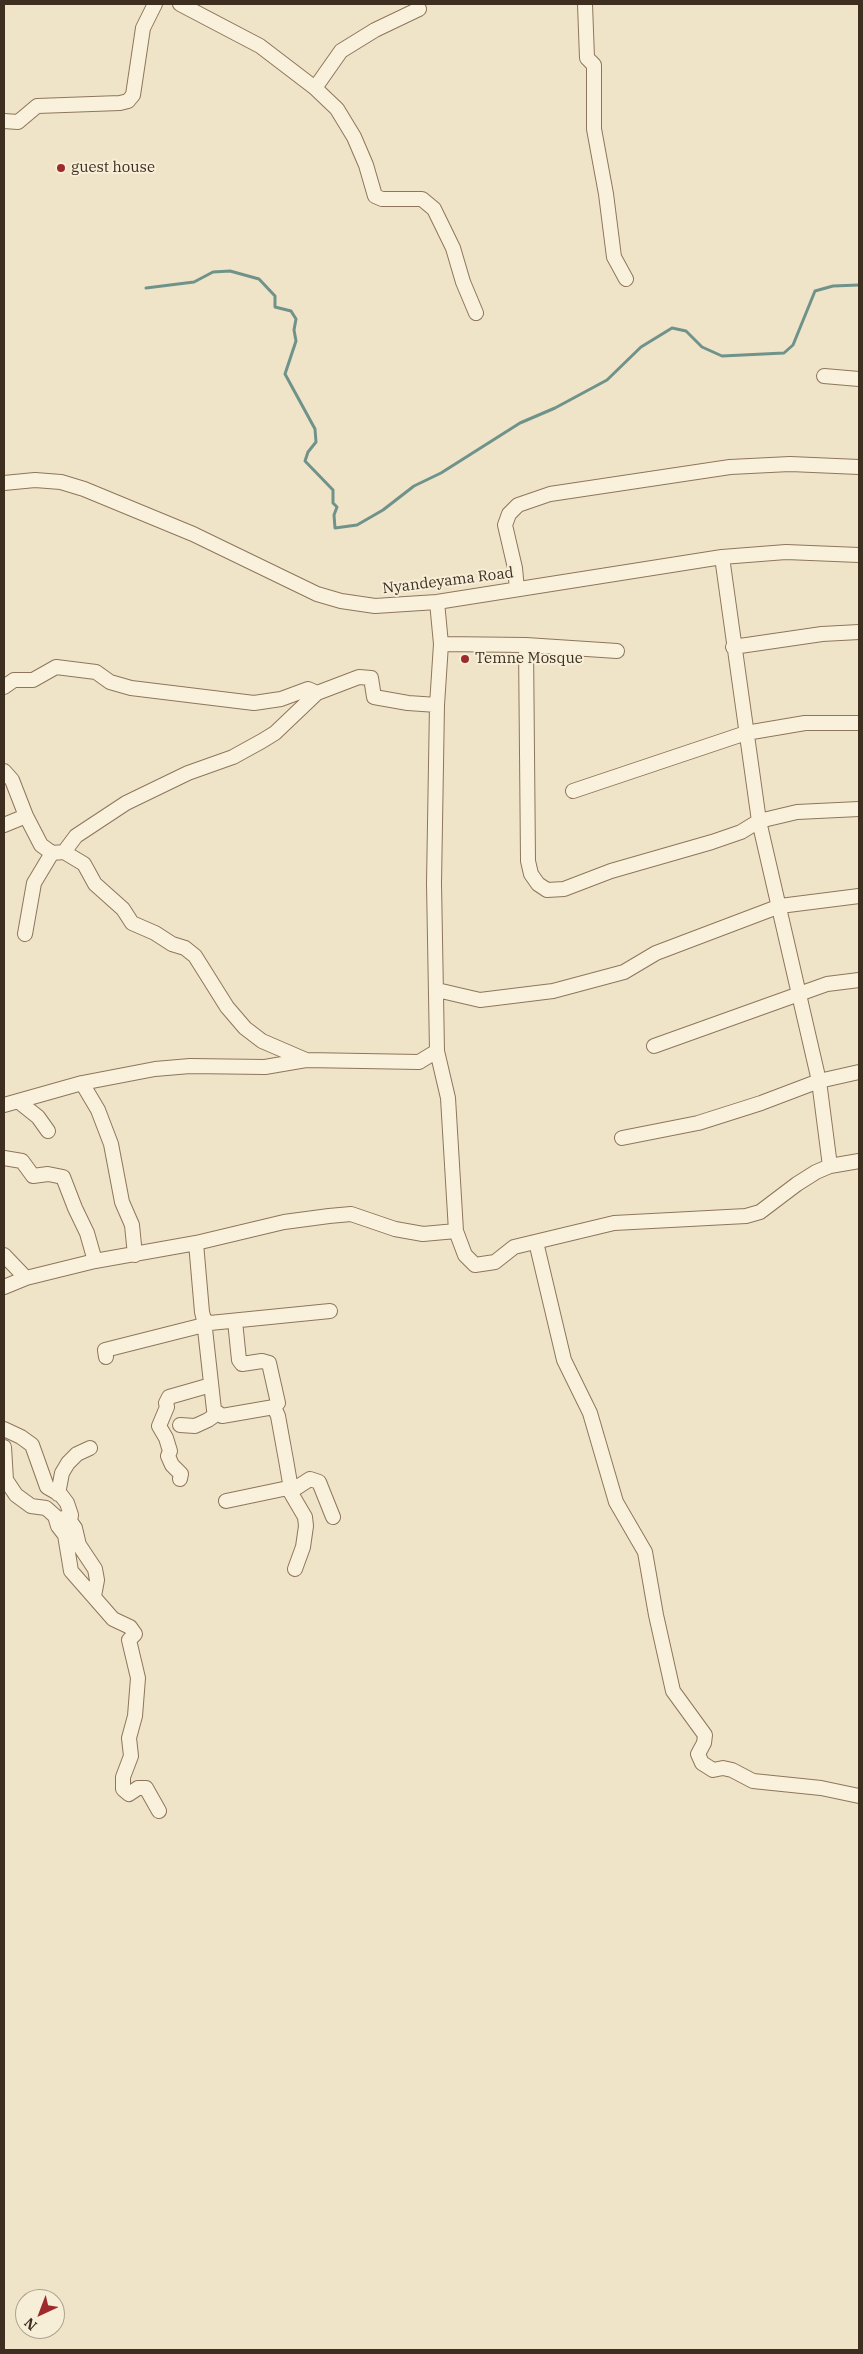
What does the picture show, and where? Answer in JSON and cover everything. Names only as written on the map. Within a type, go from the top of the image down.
[{"type":"street","points":[[4,121],[18,122],[37,106],[120,103],[128,101],[133,95],[143,28],[155,4]]},
{"type":"street","points":[[180,4],[260,46],[314,88],[337,109],[354,137],[366,165],[375,196],[382,199],[422,199],[434,209],[453,248],[463,282],[476,313]]},
{"type":"street","points":[[585,4],[587,58],[594,66],[594,129],[606,194],[614,258],[626,279]]},
{"type":"street","points":[[314,88],[340,51],[375,30],[419,9]]},
{"type":"street","points":[[824,376],[859,379]]},
{"type":"street","points":[[517,589],[515,568],[505,525],[509,514],[518,505],[550,494],[730,467],[790,464],[859,467]]},
{"type":"street","name":"Nyandeyama Road","points":[[4,483],[35,480],[61,482],[84,489],[193,534],[317,594],[341,601],[376,606],[438,602],[722,557],[786,552],[859,555]]},
{"type":"street","points":[[722,557],[733,647],[759,820],[819,1081],[830,1166]]},
{"type":"street","points":[[438,602],[441,644],[437,705],[434,883],[437,1051],[448,1098],[456,1232],[465,1255],[475,1265],[495,1262],[514,1247],[614,1223],[746,1216],[760,1212],[797,1184],[830,1166],[859,1161]]},
{"type":"street","points":[[733,647],[822,634],[859,632]]},
{"type":"street","points":[[441,644],[526,645],[617,651]]},
{"type":"street","points":[[526,645],[528,861],[531,874],[538,884],[547,890],[564,889],[611,871],[741,832],[759,820],[798,812],[859,809]]},
{"type":"street","points":[[4,686],[14,680],[33,680],[56,667],[96,672],[110,682],[131,688],[254,703],[281,700],[308,689],[317,693]]},
{"type":"street","points":[[25,934],[34,883],[58,853],[76,836],[126,803],[188,773],[233,757],[262,741],[275,733],[317,693],[359,677],[372,678],[374,697],[408,703],[437,705]]},
{"type":"street","points":[[573,791],[746,733],[805,722],[859,723]]},
{"type":"street","points":[[4,771],[12,780],[26,816],[41,845],[84,864],[95,884],[123,909],[132,923],[155,933],[172,944],[185,948],[195,956],[226,1007],[245,1028],[262,1041],[306,1060]]},
{"type":"street","points":[[4,825],[26,816]]},
{"type":"street","points":[[437,990],[480,1000],[553,991],[624,972],[656,953],[780,906],[859,896]]},
{"type":"street","points":[[654,1046],[827,984],[859,980]]},
{"type":"street","points":[[4,1105],[82,1083],[154,1069],[190,1066],[265,1067],[306,1060],[419,1062],[437,1051]]},
{"type":"street","points":[[622,1138],[698,1122],[761,1103],[819,1081],[859,1072]]},
{"type":"street","points":[[82,1083],[98,1110],[111,1144],[122,1202],[132,1225],[135,1255]]},
{"type":"street","points":[[36,1115],[38,1110],[37,1096]]},
{"type":"street","points":[[18,1101],[36,1115],[48,1131]]},
{"type":"street","points":[[4,1158],[22,1161],[33,1176],[48,1174],[63,1177],[74,1208],[87,1233],[95,1261]]},
{"type":"street","points":[[4,1287],[26,1278],[95,1261],[196,1243],[284,1222],[351,1214],[395,1229],[423,1234],[456,1232]]},
{"type":"street","points":[[536,1242],[564,1360],[596,1428],[616,1502],[645,1552],[656,1615],[673,1691],[704,1735],[704,1743],[698,1754],[702,1764],[713,1770],[723,1768],[732,1770],[752,1781],[821,1788],[859,1796]]},
{"type":"street","points":[[196,1243],[214,1410],[222,1416],[234,1416],[274,1407],[278,1403],[269,1363],[262,1360],[242,1364],[239,1360],[236,1321]]},
{"type":"street","points":[[4,1255],[26,1278]]},
{"type":"street","points":[[106,1357],[105,1350],[204,1322],[236,1321],[330,1311]]},
{"type":"street","points":[[180,1479],[181,1474],[172,1465],[168,1456],[170,1451],[166,1438],[159,1426],[167,1407],[166,1402],[169,1397],[211,1385]]},
{"type":"street","points":[[274,1407],[278,1416],[286,1460],[290,1484],[288,1488],[305,1517],[304,1547],[295,1569]]},
{"type":"street","points":[[180,1425],[195,1426],[218,1413]]},
{"type":"street","points":[[4,1429],[21,1436],[32,1445],[47,1487],[61,1494],[71,1514],[70,1521]]},
{"type":"street","points":[[4,1447],[6,1480],[16,1495],[31,1506],[46,1508],[55,1516],[70,1521],[75,1528],[79,1545],[95,1569],[97,1580],[94,1596]]},
{"type":"street","points":[[58,1494],[62,1473],[68,1463],[77,1454],[90,1448]]},
{"type":"street","points":[[226,1501],[296,1488],[310,1479],[319,1482],[333,1517]]},
{"type":"street","points":[[55,1516],[58,1526],[65,1535],[71,1571],[113,1619],[130,1627],[135,1634],[129,1640],[138,1678],[135,1716],[129,1738],[131,1756],[123,1777],[124,1789],[129,1794],[138,1788],[146,1788],[159,1811]]},
{"type":"waterway","points":[[146,288],[194,282],[213,272],[230,271],[259,279],[275,296],[275,307],[291,311],[296,319],[294,330],[296,341],[285,374],[315,429],[316,442],[308,452],[305,461],[333,490],[333,503],[337,507],[334,515],[335,528],[357,525],[383,510],[414,486],[441,473],[520,423],[555,408],[607,380],[641,347],[672,328],[686,331],[702,347],[722,356],[784,353],[793,345],[815,291],[833,286],[859,285]]},
{"type":"place","name":"guest house","points":[[61,168]]},
{"type":"place","name":"Temne Mosque","points":[[465,659]]}]
